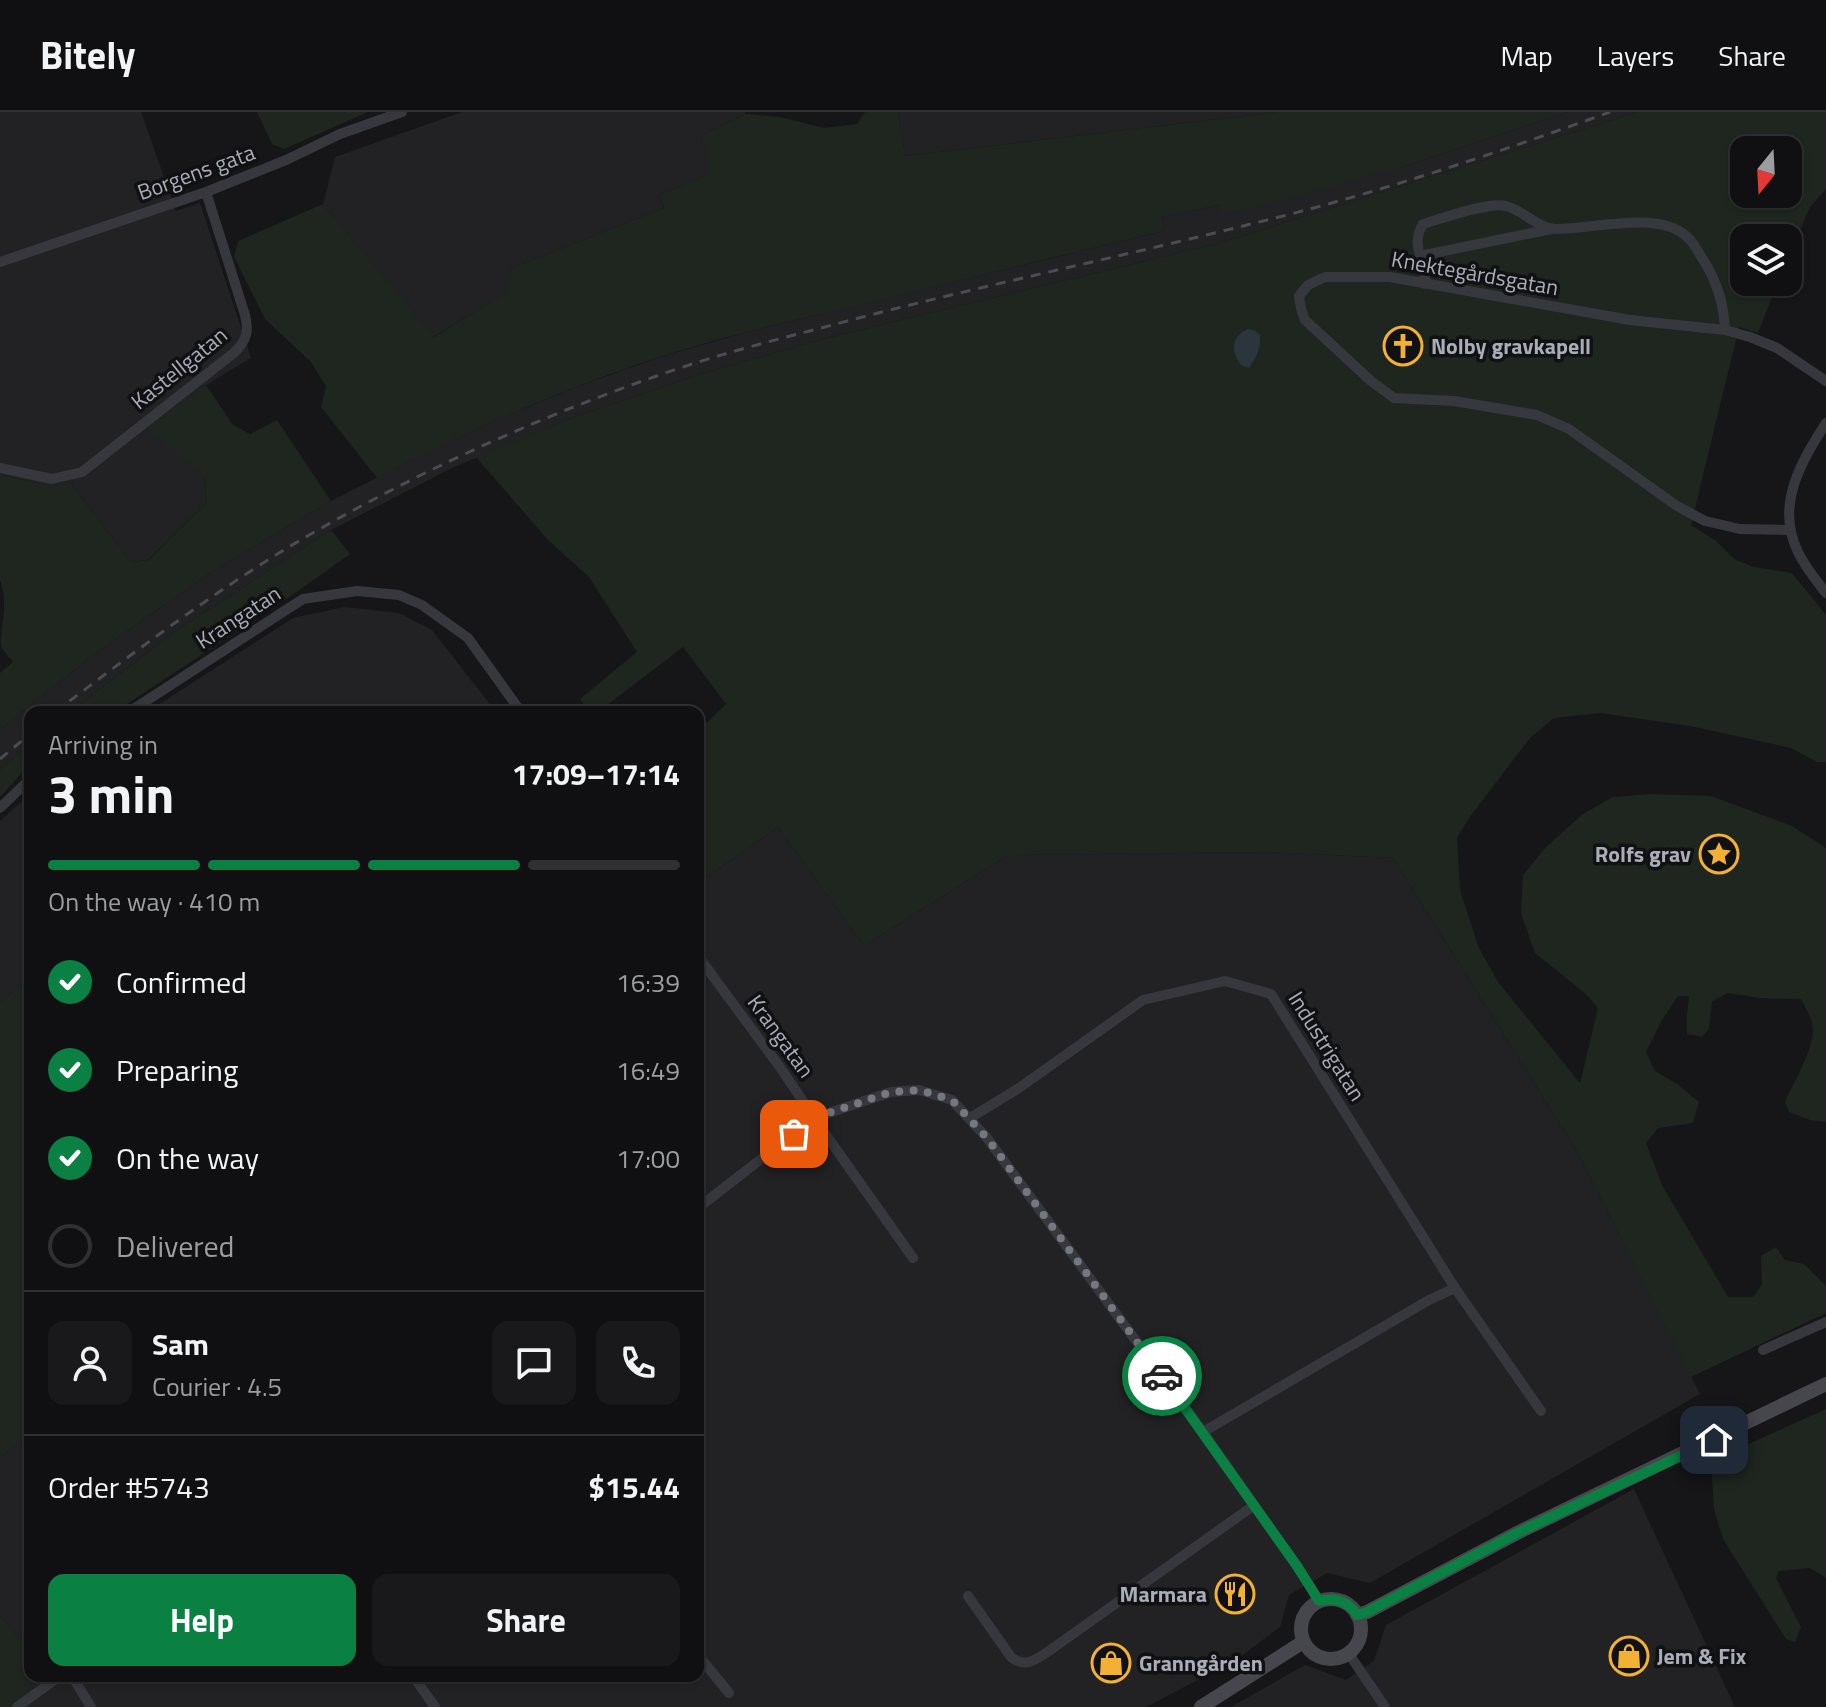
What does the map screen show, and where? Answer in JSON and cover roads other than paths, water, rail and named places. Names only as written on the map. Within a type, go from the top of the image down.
[{"type":"main road","points":[[1357,1615],[1519,1532],[1826,1387]]},
{"type":"main road","points":[[1319,1601],[1341,1601],[1357,1615],[1361,1636],[1349,1654],[1336,1659],[1323,1659],[1311,1652],[1303,1642],[1300,1631],[1304,1616],[1319,1601]]},
{"type":"main road","points":[[1201,1707],[1303,1642]]},
{"type":"street","name":"Borgens gata","points":[[0,262],[206,192],[286,160],[340,134],[402,112]]},
{"type":"street","name":"Kastellgatan","points":[[0,468],[52,479],[82,472],[243,344],[248,329],[245,315],[206,192]]},
{"type":"street","points":[[1425,284],[1426,275],[1417,247],[1417,234],[1423,224],[1476,209],[1504,205],[1553,229]]},
{"type":"street","points":[[1420,256],[1553,229],[1639,222],[1668,226],[1689,238],[1713,275],[1724,312],[1725,330]]},
{"type":"street","name":"Knektegårdsgatan","points":[[1790,530],[1740,529],[1705,521],[1677,506],[1569,429],[1537,415],[1454,401],[1394,398],[1305,320],[1299,296],[1308,285],[1325,277],[1390,277],[1630,320],[1725,330],[1777,348],[1826,381]]},
{"type":"street","points":[[1826,423],[1798,469],[1790,510],[1790,530],[1797,551],[1826,593]]},
{"type":"street","name":"Krangatan","points":[[138,706],[303,599],[357,591],[399,595],[422,605],[468,638],[517,706]]},
{"type":"street","points":[[0,808],[24,785]]},
{"type":"street","name":"Krangatan","points":[[704,964],[913,1258]]},
{"type":"street","name":"Industrigatan","points":[[970,1118],[1019,1088],[1143,1000],[1225,981],[1271,994],[1455,1288],[1541,1411]]},
{"type":"street","points":[[704,1203],[814,1118],[891,1092],[919,1090],[952,1100],[987,1138],[1203,1432],[1319,1601]]},
{"type":"street","points":[[1203,1432],[1429,1300],[1455,1288]]},
{"type":"street","points":[[1763,1350],[1826,1322]]},
{"type":"street","points":[[968,1596],[1011,1657],[1018,1663],[1028,1664],[1253,1506]]},
{"type":"street","points":[[1349,1654],[1385,1707]]},
{"type":"street","points":[[704,1662],[729,1693]]},
{"type":"street","points":[[17,1707],[52,1682]]},
{"type":"street","points":[[76,1682],[91,1707]]},
{"type":"street","points":[[417,1682],[435,1707]]},
{"type":"railway","points":[[63,706],[208,599],[350,512],[492,441],[639,382],[781,338],[1300,212],[1478,158],[1610,112]]},
{"type":"railway","points":[[0,759],[24,739]]},
{"type":"place","name":"Nolby gravkapell","points":[[1403,346]]},
{"type":"place","name":"Rolfs grav","points":[[1719,854]]},
{"type":"place","name":"Marmara","points":[[1235,1594]]},
{"type":"place","name":"Jem & Fix","points":[[1629,1656]]},
{"type":"place","name":"Granngården","points":[[1111,1663]]}]
